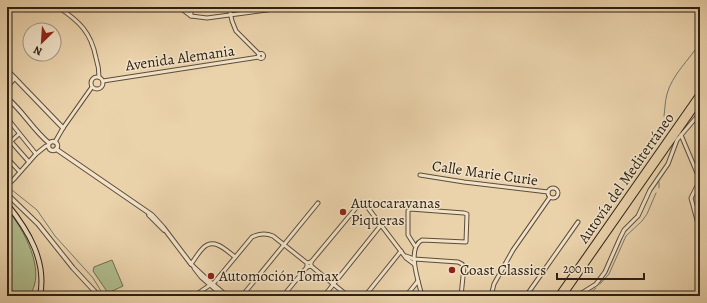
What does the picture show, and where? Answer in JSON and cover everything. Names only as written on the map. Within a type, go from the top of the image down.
[{"type":"highway","name":"Autovía del Mediterráneo","points":[[558,296],[700,93]]},
{"type":"highway","name":"Autovía del Mediterráneo","points":[[563,296],[700,100]]},
{"type":"main road","points":[[7,204],[25,230],[38,264],[40,282],[39,296]]},
{"type":"street","points":[[58,7],[79,23],[87,32],[92,41],[99,77],[103,81],[102,88],[97,89],[92,87]]},
{"type":"street","points":[[178,7],[191,16],[207,18],[289,7]]},
{"type":"street","points":[[191,7],[191,16]]},
{"type":"street","points":[[229,7],[230,15]]},
{"type":"street","name":"Avenida Alemania","points":[[103,81],[259,56],[236,31],[230,15]]},
{"type":"street","points":[[7,70],[63,128]]},
{"type":"street","points":[[56,149],[58,144],[56,142],[63,128],[92,87],[92,80],[95,77],[99,77]]},
{"type":"street","points":[[7,87],[15,78]]},
{"type":"street","points":[[7,98],[16,106],[52,150],[56,149],[141,208],[168,234],[201,277],[223,296]]},
{"type":"street","points":[[577,296],[596,284],[605,272],[624,230],[638,216],[650,190],[668,164],[673,150],[682,134],[700,113]]},
{"type":"street","points":[[697,116],[700,120]]},
{"type":"street","points":[[7,118],[36,154]]},
{"type":"street","points":[[7,145],[19,134]]},
{"type":"street","points":[[682,134],[700,180],[691,198],[700,231]]},
{"type":"street","points":[[7,137],[29,162]]},
{"type":"street","points":[[7,176],[12,181],[36,154],[49,145],[52,141],[56,142]]},
{"type":"street","points":[[7,158],[20,172]]},
{"type":"street","name":"Calle Marie Curie","points":[[420,175],[548,192]]},
{"type":"street","points":[[491,296],[494,284],[513,250],[550,197],[555,197],[557,195],[557,191],[552,188],[548,192],[550,197]]},
{"type":"street","points":[[7,194],[38,224],[73,268],[99,296]]},
{"type":"street","points":[[283,296],[359,203],[363,202],[404,255],[411,263],[415,265]]},
{"type":"street","points":[[242,296],[318,203]]},
{"type":"street","points":[[415,246],[408,235],[408,211],[410,209],[464,212],[467,214],[466,242],[422,240],[415,246],[414,259],[422,296]]},
{"type":"street","points":[[7,212],[12,210]]},
{"type":"street","points":[[526,296],[578,222]]},
{"type":"street","points":[[324,296],[381,225]]},
{"type":"street","points":[[194,296],[211,285],[252,237],[258,235],[270,235],[285,245],[348,296]]},
{"type":"street","points":[[191,264],[202,248],[211,244],[220,246],[235,257]]},
{"type":"street","points":[[365,296],[402,251]]},
{"type":"street","points":[[404,255],[414,259],[458,262],[462,264],[464,267],[461,296]]},
{"type":"street","points":[[191,264],[211,285],[227,296]]},
{"type":"street","points":[[406,296],[418,281]]},
{"type":"street","points":[[216,296],[220,293]]},
{"type":"green space","points":[[7,209],[20,227],[35,263],[36,275],[34,286],[29,296],[7,296]]},
{"type":"green space","points":[[112,260],[123,286],[108,293],[93,271],[94,267]]},
{"type":"waterway","points":[[664,116],[666,97],[669,87],[700,43]]},
{"type":"waterway","points":[[659,182],[659,188]]},
{"type":"waterway","points":[[7,186],[37,210],[55,236],[93,278],[104,296]]},
{"type":"waterway","points":[[600,284],[609,274],[626,236],[642,221],[647,214],[656,193]]},
{"type":"waterway","points":[[587,296],[596,288]]},
{"type":"place","name":"Autocaravanas Piqueras","points":[[343,212]]},
{"type":"place","name":"Coast Classics","points":[[452,270]]},
{"type":"place","name":"Automoción Tomax","points":[[211,276]]}]
